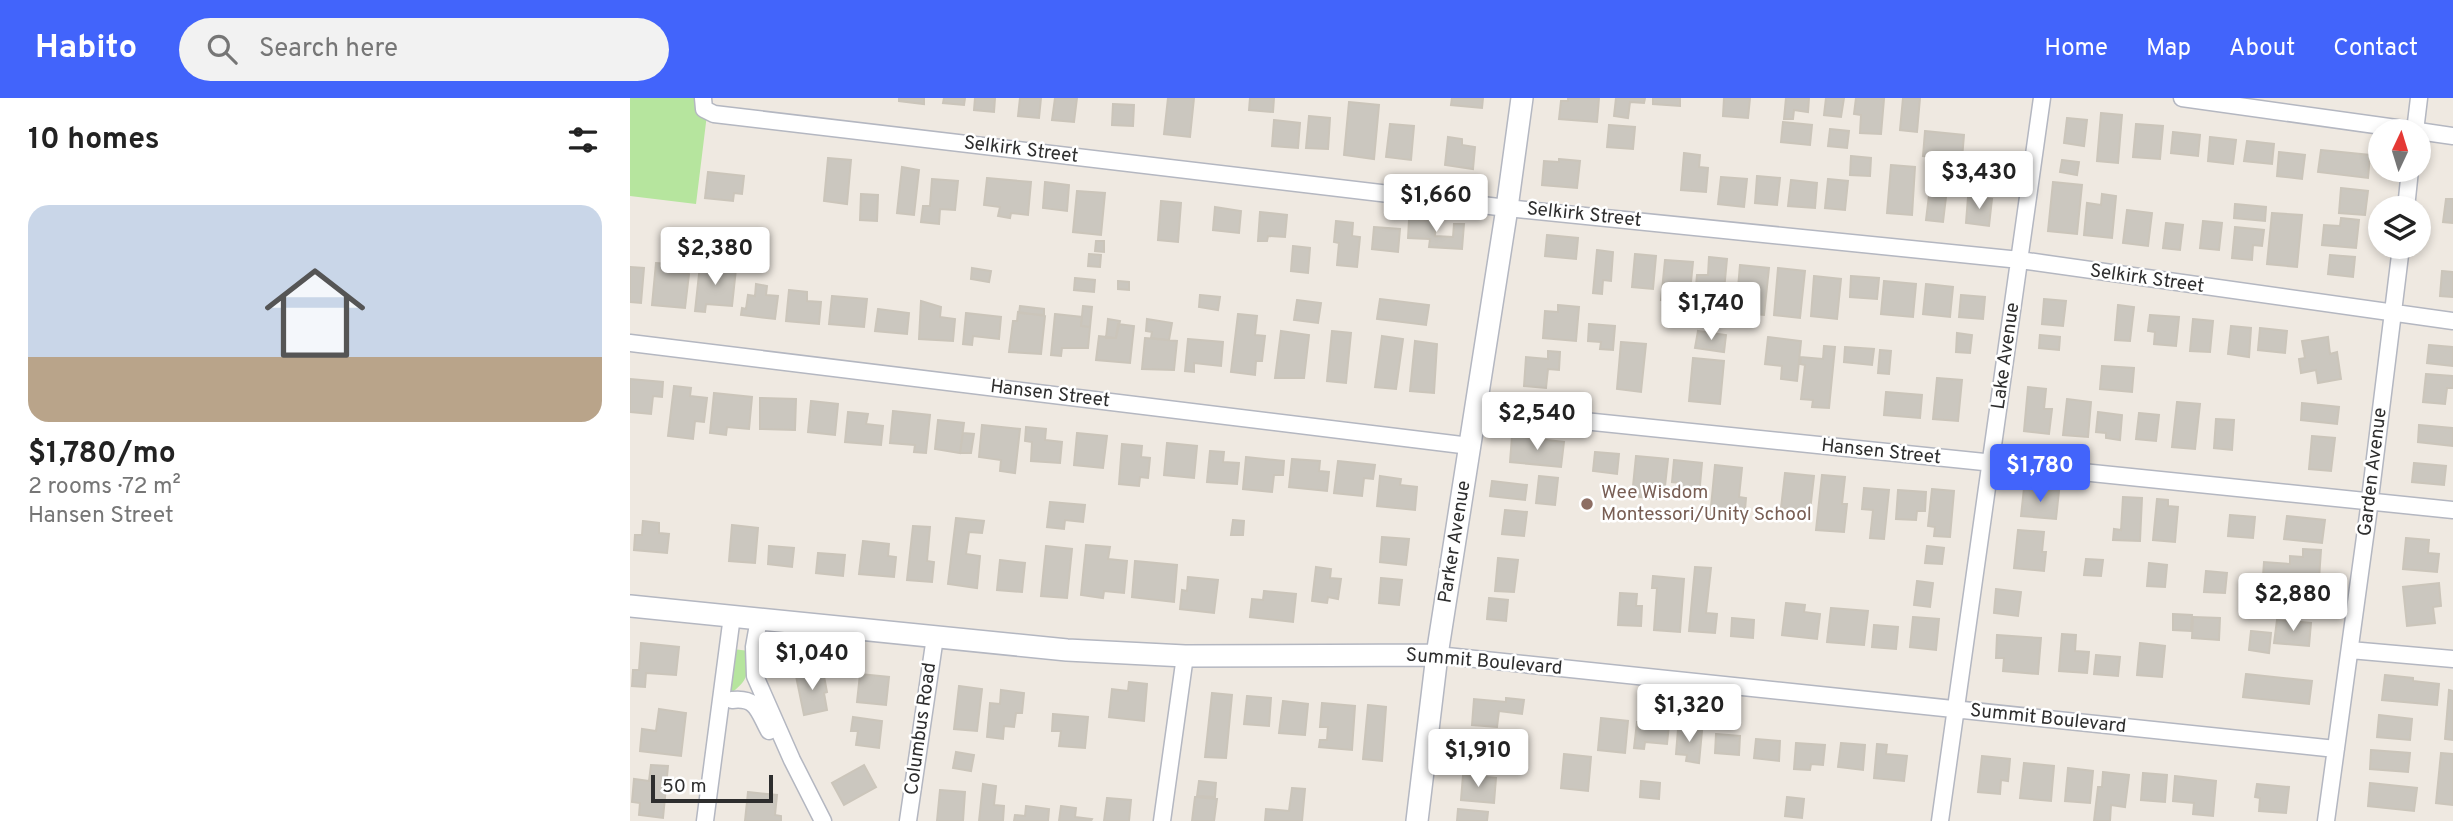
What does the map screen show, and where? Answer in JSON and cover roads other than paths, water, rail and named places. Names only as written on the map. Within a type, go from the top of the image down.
[{"type":"street","name":"Selkirk Street","points":[[703,98],[704,109],[714,114],[1507,208],[2020,260],[2453,321]]},
{"type":"street","name":"Parker Avenue","points":[[1417,821],[1437,655],[1522,98]]},
{"type":"street","name":"Lake Avenue","points":[[1940,821],[2042,98]]},
{"type":"street","points":[[2182,98],[2368,124]]},
{"type":"street","points":[[2418,119],[2419,98]]},
{"type":"street","points":[[2431,133],[2453,135]]},
{"type":"street","name":"Garden Avenue","points":[[2326,821],[2399,259]]},
{"type":"street","name":"Hansen Street","points":[[630,343],[1470,446]]},
{"type":"street","name":"Hansen Street","points":[[1476,410],[2453,510]]},
{"type":"street","name":"Summit Boulevard","points":[[630,606],[1067,650],[1185,656],[1437,655],[2336,749]]},
{"type":"street","points":[[705,821],[732,616]]},
{"type":"street","points":[[759,619],[754,647],[755,676],[792,760],[823,821]]},
{"type":"street","name":"Columbus Road","points":[[908,821],[935,637]]},
{"type":"street","points":[[2350,650],[2453,659]]},
{"type":"street","points":[[1162,821],[1185,656]]},
{"type":"street","points":[[718,730],[732,700],[748,690],[755,676]]},
{"type":"street","points":[[732,700],[746,699],[754,704],[771,736],[792,760]]},
{"type":"place","name":"Wee Wisdom Montessori/Unity School","points":[[1587,504]]}]
